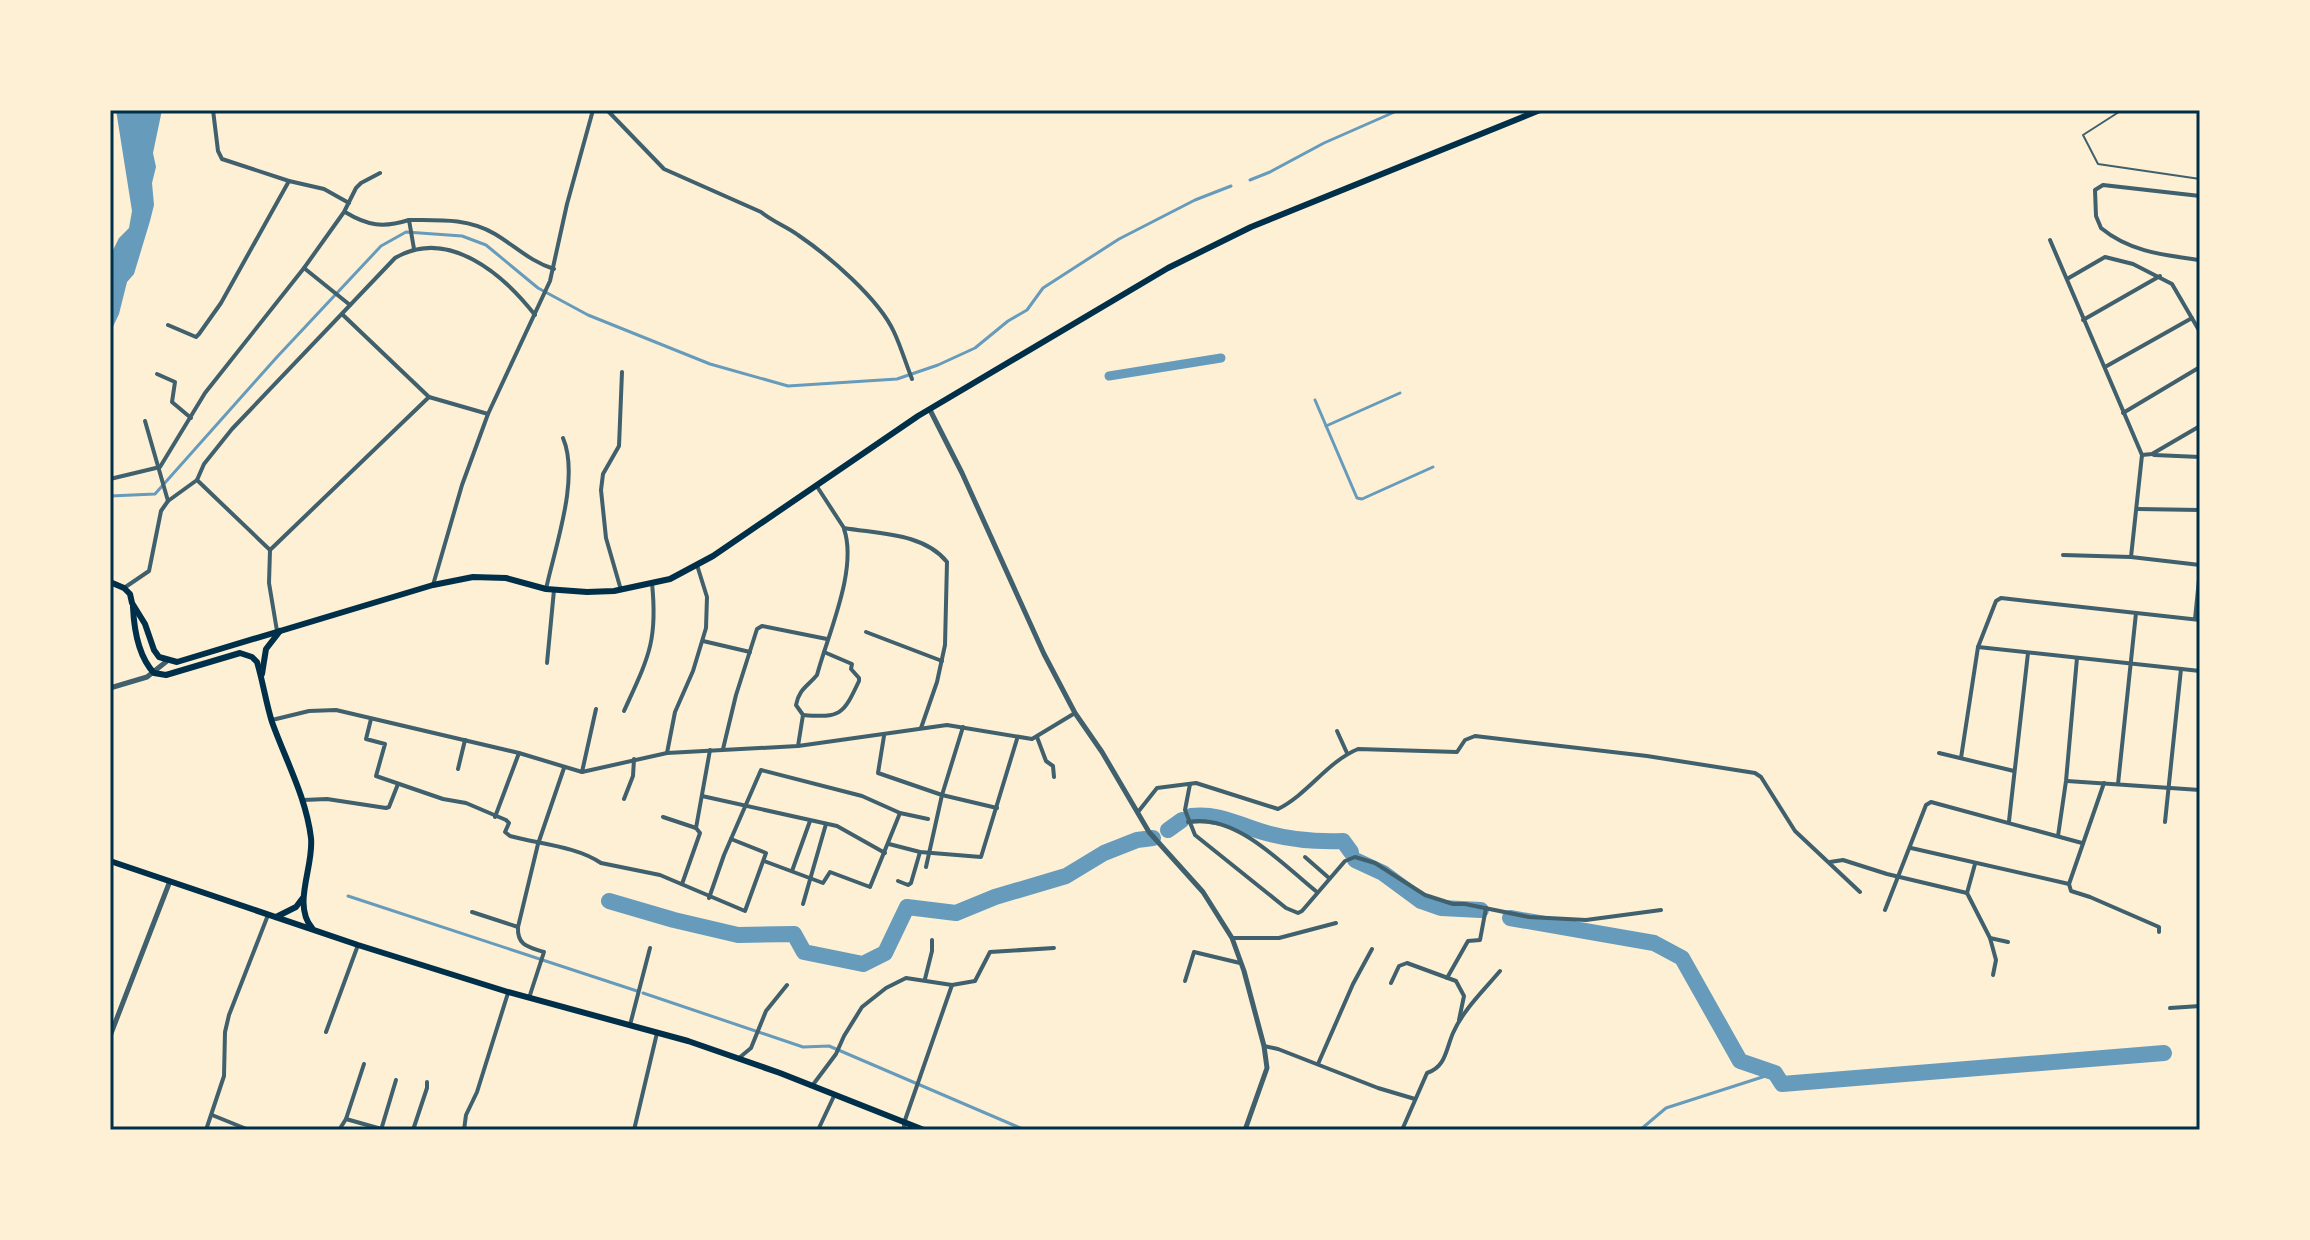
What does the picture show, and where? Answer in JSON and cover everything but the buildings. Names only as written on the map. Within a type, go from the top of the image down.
[{"type":"main road","points":[[132,603],[145,624],[154,650],[167,661],[177,662],[433,585],[473,577],[506,578],[546,589],[587,592],[621,590],[670,579],[697,565],[930,410],[1168,268],[1251,227],[1540,110]]},
{"type":"main road","points":[[110,582],[130,594],[137,637],[144,658],[154,673],[166,675],[240,653],[257,662],[272,720],[303,800],[311,839],[304,915],[314,931]]},
{"type":"main road","points":[[262,678],[264,653],[279,631]]},
{"type":"main road","points":[[110,861],[314,931],[508,992],[739,1058],[904,1126],[924,1130]]},
{"type":"main road","points":[[272,916],[296,907],[306,888]]},
{"type":"street","points":[[213,110],[221,157],[289,181],[324,189],[349,203]]},
{"type":"street","points":[[433,585],[462,485],[488,414],[554,270],[567,204],[593,110]]},
{"type":"street","points":[[607,110],[664,169],[755,209],[770,221],[797,234],[833,262],[880,310],[895,333],[912,379]]},
{"type":"street","points":[[110,479],[160,467],[205,393],[304,268],[361,183],[380,173]]},
{"type":"street","points":[[168,325],[196,337],[199,334],[221,303],[289,181]]},
{"type":"street","points":[[2200,196],[2101,185],[2095,190],[2097,220],[2101,228],[2126,244],[2154,254],[2200,260]]},
{"type":"street","points":[[344,212],[364,223],[380,226],[409,220],[467,222],[494,233],[532,260],[554,270]]},
{"type":"street","points":[[409,220],[414,249]]},
{"type":"street","points":[[2050,240],[2142,455],[2131,557]]},
{"type":"street","points":[[124,588],[149,571],[161,511],[168,501],[197,480],[204,464],[232,429],[395,258],[414,249],[449,250],[474,258],[496,275],[535,315]]},
{"type":"street","points":[[2067,279],[2098,259],[2120,259],[2160,276],[2176,288],[2200,332]]},
{"type":"street","points":[[304,268],[348,304]]},
{"type":"street","points":[[2083,320],[2160,276]]},
{"type":"street","points":[[343,315],[429,397],[488,414]]},
{"type":"street","points":[[2105,367],[2192,318]]},
{"type":"street","points":[[2123,413],[2200,367]]},
{"type":"street","points":[[621,590],[606,538],[601,490],[603,474],[619,446],[622,372]]},
{"type":"street","points":[[157,374],[175,382],[172,402],[191,418]]},
{"type":"street","points":[[279,631],[269,583],[270,550],[429,397]]},
{"type":"street","points":[[930,410],[1044,654],[1075,713],[1149,832],[1203,892],[1232,938],[1264,1046],[1266,1074],[1245,1130]]},
{"type":"street","points":[[145,421],[168,501]]},
{"type":"street","points":[[2152,454],[2200,426]]},
{"type":"street","points":[[546,589],[569,477],[563,438]]},
{"type":"street","points":[[2142,455],[2200,457]]},
{"type":"street","points":[[197,480],[270,550]]},
{"type":"street","points":[[798,746],[803,715],[796,705],[798,696],[802,687],[817,675],[847,571],[849,543],[844,528],[815,484]]},
{"type":"street","points":[[2137,509],[2200,510]]},
{"type":"street","points":[[844,528],[913,540],[931,546],[947,562],[946,635],[942,661],[921,728]]},
{"type":"street","points":[[110,550],[111,542]]},
{"type":"street","points":[[1961,758],[1978,647],[1996,601],[2001,598],[2198,619],[2200,567],[2131,557],[2063,555]]},
{"type":"street","points":[[667,753],[675,712],[703,641],[708,610],[697,565]]},
{"type":"street","points":[[624,711],[652,645],[655,614],[652,583]]},
{"type":"street","points":[[547,663],[554,590]]},
{"type":"street","points":[[2118,784],[2136,613]]},
{"type":"street","points":[[723,749],[757,629],[762,626],[827,639]]},
{"type":"street","points":[[866,632],[942,661]]},
{"type":"street","points":[[703,641],[750,652]]},
{"type":"street","points":[[1978,647],[2200,671]]},
{"type":"street","points":[[803,715],[830,717],[839,714],[847,707],[859,681],[851,669],[852,664],[824,652]]},
{"type":"street","points":[[2008,822],[2028,653]]},
{"type":"street","points":[[2058,836],[2077,658]]},
{"type":"street","points":[[110,688],[154,673],[167,661]]},
{"type":"street","points":[[2165,822],[2181,669]]},
{"type":"street","points":[[582,772],[596,709]]},
{"type":"street","points":[[272,720],[328,710],[519,753],[582,772],[667,753],[798,746],[921,728],[963,726],[1017,738],[1037,737],[1075,713]]},
{"type":"street","points":[[371,719],[366,739],[385,744],[376,775],[443,799],[466,803],[508,821],[507,835],[594,858],[601,863],[649,872],[745,911],[765,852],[731,839]]},
{"type":"street","points":[[926,867],[942,795],[963,726]]},
{"type":"street","points":[[1337,731],[1347,753]]},
{"type":"street","points":[[885,735],[878,773],[942,795],[997,808]]},
{"type":"street","points":[[1138,812],[1157,788],[1196,783],[1274,809],[1281,808],[1347,753],[1369,748],[1457,752],[1465,740],[1475,736],[1741,769],[1761,777],[1795,831],[1860,892]]},
{"type":"street","points":[[1037,737],[1046,761],[1053,766],[1054,777]]},
{"type":"street","points":[[889,844],[920,852],[981,857],[1017,738]]},
{"type":"street","points":[[458,769],[465,740]]},
{"type":"street","points":[[696,828],[710,750]]},
{"type":"street","points":[[495,817],[519,753]]},
{"type":"street","points":[[1939,753],[2014,771]]},
{"type":"street","points":[[624,799],[633,776],[634,759]]},
{"type":"street","points":[[529,998],[543,951],[522,943],[518,937],[518,927],[538,844],[564,768]]},
{"type":"street","points":[[709,898],[759,772],[765,769],[862,796],[900,813],[928,819]]},
{"type":"street","points":[[2066,781],[2200,790]]},
{"type":"street","points":[[2104,783],[2069,884],[2071,891],[2159,927],[2159,932]]},
{"type":"street","points":[[303,800],[327,799],[386,808],[398,784]]},
{"type":"street","points":[[1190,784],[1185,810],[1195,835],[1286,908],[1300,913],[1345,861],[1355,857],[1375,863],[1425,895],[1453,904],[1529,917],[1586,920],[1661,910]]},
{"type":"street","points":[[702,796],[837,826],[885,853]]},
{"type":"street","points":[[1885,910],[1926,805],[1936,803],[2082,843]]},
{"type":"street","points":[[764,861],[824,882],[830,872],[870,887],[900,813]]},
{"type":"street","points":[[663,817],[696,828],[700,833],[682,884]]},
{"type":"street","points":[[1188,822],[1203,819],[1232,827],[1317,892]]},
{"type":"street","points":[[792,871],[810,821]]},
{"type":"street","points":[[803,904],[826,824]]},
{"type":"street","points":[[1911,848],[2069,884]]},
{"type":"street","points":[[898,881],[908,885],[911,883],[920,852]]},
{"type":"street","points":[[1305,857],[1329,878]]},
{"type":"street","points":[[1830,862],[1843,860],[1967,893]]},
{"type":"street","points":[[1975,864],[1967,893],[1990,938],[1996,960],[1993,975]]},
{"type":"street","points":[[110,1036],[170,880]]},
{"type":"street","points":[[1447,978],[1468,941],[1480,940],[1486,908]]},
{"type":"street","points":[[472,912],[518,927]]},
{"type":"street","points":[[206,1130],[224,1076],[225,1032],[229,1015],[272,916]]},
{"type":"street","points":[[1232,938],[1285,937],[1336,923]]},
{"type":"street","points":[[1990,938],[2008,942]]},
{"type":"street","points":[[925,979],[932,940]]},
{"type":"street","points":[[326,1032],[358,945]]},
{"type":"street","points":[[630,1025],[650,948]]},
{"type":"street","points":[[812,1086],[836,1054],[862,1007],[886,988],[906,978],[952,985],[975,981],[990,952],[1054,948]]},
{"type":"street","points":[[1318,1064],[1372,949]]},
{"type":"street","points":[[1185,981],[1194,952],[1242,964]]},
{"type":"street","points":[[1391,983],[1399,966],[1407,963],[1456,981],[1464,996],[1459,1023],[1442,1064],[1427,1073],[1402,1130]]},
{"type":"street","points":[[1459,1023],[1500,971]]},
{"type":"street","points":[[739,1058],[751,1048],[766,1011],[787,985]]},
{"type":"street","points":[[904,1126],[952,985]]},
{"type":"street","points":[[464,1130],[466,1115],[477,1092],[508,992]]},
{"type":"street","points":[[2170,1008],[2200,1006]]},
{"type":"street","points":[[634,1130],[657,1033]]},
{"type":"street","points":[[1264,1046],[1415,1099]]},
{"type":"street","points":[[339,1130],[346,1119],[364,1064]]},
{"type":"street","points":[[346,1119],[382,1130],[396,1080]]},
{"type":"street","points":[[413,1130],[427,1082]]},
{"type":"street","points":[[818,1130],[834,1096]]},
{"type":"street","points":[[212,1115],[249,1130]]},
{"type":"lane","points":[[2122,110],[2083,135],[2098,164],[2200,179]]},
{"type":"water","points":[[116,110],[162,110],[153,153],[156,167],[152,183],[154,205],[134,274],[127,282],[119,314],[110,333],[110,256],[119,238],[129,228],[132,211]]},
{"type":"waterway","points":[[1250,180],[1399,110]]},
{"type":"waterway","points":[[110,496],[155,494],[381,246],[406,232],[462,236],[486,245],[538,288],[588,315],[710,364],[788,386],[897,379],[938,365],[975,348],[1027,310],[1043,288],[1119,239],[1195,200],[1231,186]]},
{"type":"waterway","points":[[1109,376],[1221,358]]},
{"type":"waterway","points":[[1326,426],[1400,393]]},
{"type":"waterway","points":[[1315,400],[1357,498],[1362,499],[1433,467]]},
{"type":"waterway","points":[[1191,816],[1219,818],[1293,839],[1343,841],[1351,852]]},
{"type":"waterway","points":[[1168,830],[1182,820]]},
{"type":"waterway","points":[[609,901],[738,935],[794,934],[804,952],[863,964],[885,953],[907,907],[956,913],[995,897],[1066,876],[1104,853],[1137,840],[1153,838]]},
{"type":"waterway","points":[[1355,860],[1383,873],[1421,901],[1441,908],[1481,910]]},
{"type":"waterway","points":[[348,896],[637,991]]},
{"type":"waterway","points":[[1510,918],[1654,943],[1682,958],[1740,1061],[1775,1073],[1782,1084],[2164,1053]]},
{"type":"waterway","points":[[643,993],[803,1047],[829,1046],[1025,1130]]},
{"type":"waterway","points":[[1640,1130],[1666,1108],[1775,1073]]}]
